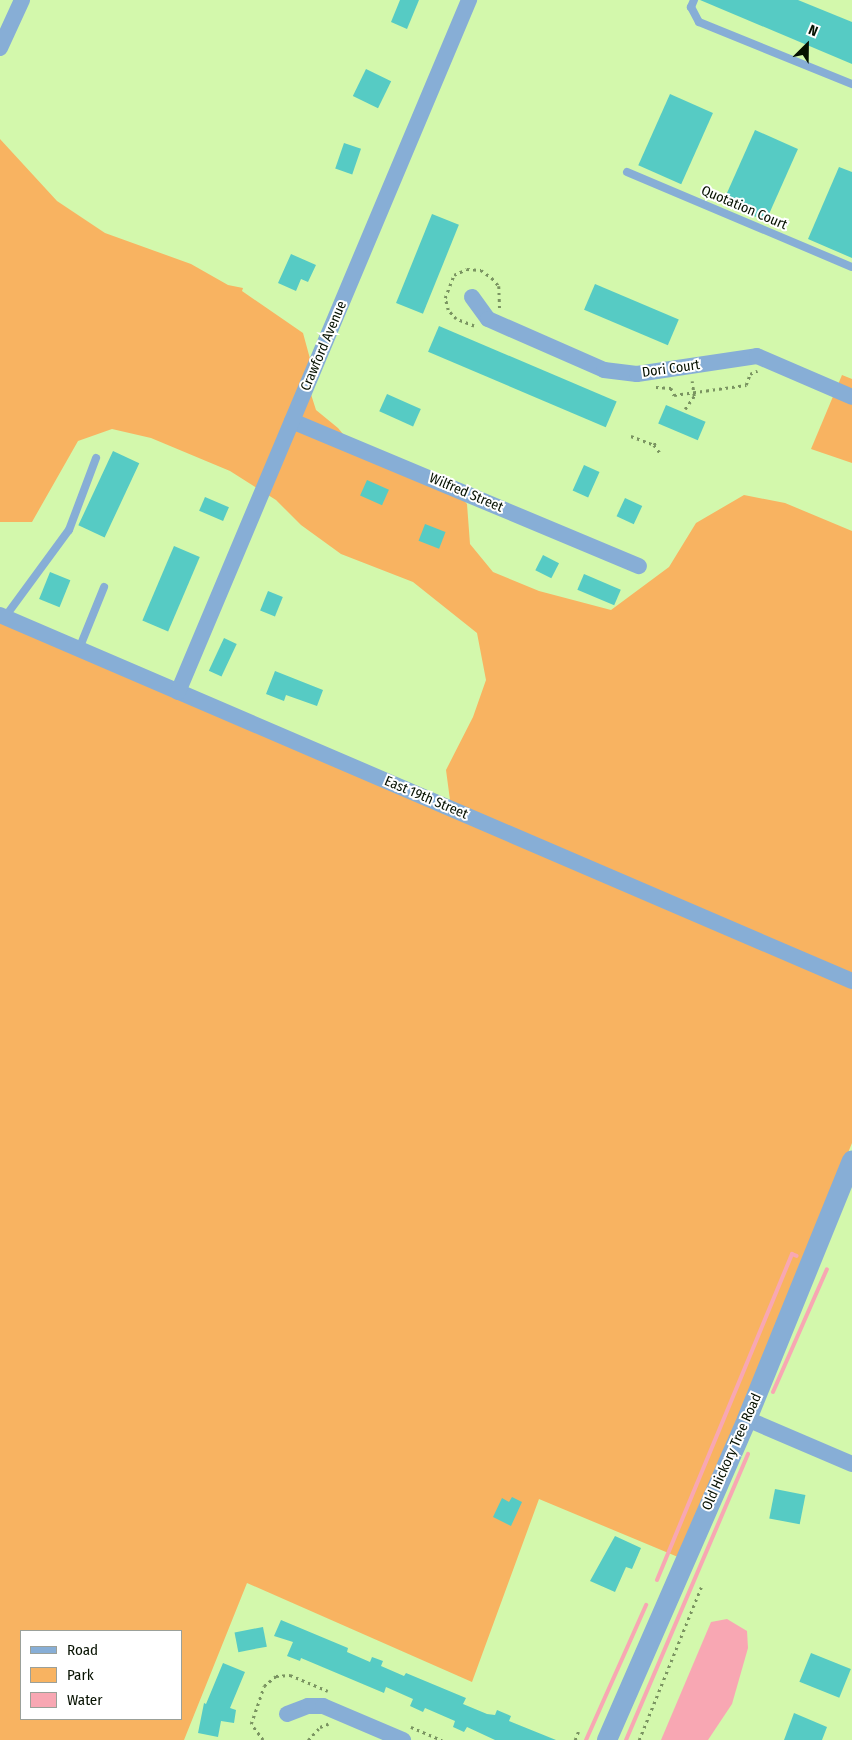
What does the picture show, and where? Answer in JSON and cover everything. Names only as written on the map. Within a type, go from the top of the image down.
[{"type":"street","points":[[0,48],[22,0]]},
{"type":"street","name":"Crawford Avenue","points":[[178,692],[470,0]]},
{"type":"street","name":"Dori Court","points":[[472,297],[488,318],[604,370],[636,374],[757,356],[852,397]]},
{"type":"street","name":"Wilfred Street","points":[[292,421],[639,566]]},
{"type":"street","name":"East 19th Street","points":[[3,616],[852,981]]},
{"type":"street","name":"Old Hickory Tree Road","points":[[607,1740],[747,1420],[852,1161]]},
{"type":"street","points":[[747,1420],[852,1464]]},
{"type":"street","points":[[287,1714],[308,1706],[323,1706],[402,1740]]},
{"type":"lane","points":[[694,0],[691,7],[699,22],[852,84]]},
{"type":"lane","name":"Quotation Court","points":[[627,172],[852,268]]},
{"type":"lane","points":[[3,616],[69,530],[96,458]]},
{"type":"lane","points":[[79,649],[104,587]]},
{"type":"path","points":[[685,409],[694,396],[692,381]]},
{"type":"path","points":[[631,436],[654,445],[661,454]]},
{"type":"path","points":[[654,445],[656,441]]},
{"type":"path","points":[[639,1740],[701,1587]]},
{"type":"path","points":[[308,1740],[320,1727],[334,1723]]},
{"type":"path","points":[[575,1740],[578,1732]]},
{"type":"green space","points":[[0,139],[57,201],[105,233],[191,264],[228,285],[243,288],[242,291],[303,333],[312,366],[309,388],[316,410],[338,428],[352,445],[444,479],[467,504],[470,544],[493,572],[539,591],[611,610],[669,567],[696,523],[744,495],[785,503],[852,531],[852,1143],[741,1417],[678,1557],[539,1499],[472,1682],[247,1583],[184,1740],[0,1740],[0,609],[450,800],[446,770],[473,717],[486,680],[477,633],[413,582],[341,554],[301,525],[276,500],[230,471],[151,438],[112,429],[78,441],[32,522],[0,522]]},
{"type":"green space","points":[[842,375],[852,379],[852,463],[811,449]]},
{"type":"water","points":[[727,1619],[747,1631],[748,1648],[732,1704],[708,1740],[661,1740],[711,1622]]},
{"type":"building","points":[[400,0],[419,0],[407,29],[391,22]]},
{"type":"building","points":[[700,0],[798,0],[852,22],[852,64]]},
{"type":"building","points":[[366,69],[391,81],[378,108],[353,96]]},
{"type":"building","points":[[670,94],[713,113],[681,184],[638,165]]},
{"type":"building","points":[[755,130],[798,149],[766,221],[723,202]]},
{"type":"building","points":[[344,143],[361,149],[352,174],[335,169]]},
{"type":"building","points":[[839,167],[852,172],[852,258],[808,239]]},
{"type":"building","points":[[432,214],[459,225],[423,314],[396,303]]},
{"type":"building","points":[[291,254],[316,265],[308,282],[301,279],[296,291],[278,283]]},
{"type":"building","points":[[595,284],[679,320],[668,345],[584,310]]},
{"type":"building","points":[[439,326],[617,401],[606,427],[428,352]]},
{"type":"building","points":[[387,394],[421,409],[413,426],[379,411]]},
{"type":"building","points":[[666,405],[706,422],[698,440],[658,423]]},
{"type":"building","points":[[113,451],[139,463],[105,538],[78,525]]},
{"type":"building","points":[[584,465],[600,472],[588,497],[573,491]]},
{"type":"building","points":[[367,480],[389,490],[382,505],[360,496]]},
{"type":"building","points":[[205,497],[229,507],[223,521],[199,511]]},
{"type":"building","points":[[625,498],[642,506],[634,524],[617,516]]},
{"type":"building","points":[[425,524],[446,532],[439,549],[419,541]]},
{"type":"building","points":[[174,546],[200,557],[168,632],[142,621]]},
{"type":"building","points":[[543,555],[559,563],[551,578],[535,570]]},
{"type":"building","points":[[50,572],[70,580],[60,607],[39,599]]},
{"type":"building","points":[[584,574],[621,590],[614,605],[577,590]]},
{"type":"building","points":[[268,591],[283,597],[275,616],[260,610]]},
{"type":"building","points":[[224,638],[237,644],[221,677],[209,671]]},
{"type":"building","points":[[275,671],[323,690],[317,706],[286,695],[284,701],[266,694]]},
{"type":"building","points":[[775,1489],[805,1495],[800,1524],[769,1518]]},
{"type":"building","points":[[512,1497],[522,1502],[511,1526],[493,1517],[502,1498],[509,1502]]},
{"type":"building","points":[[615,1536],[641,1548],[632,1569],[626,1567],[615,1592],[590,1581]]},
{"type":"building","points":[[281,1620],[348,1648],[347,1652],[370,1662],[372,1657],[383,1661],[381,1666],[404,1676],[406,1673],[466,1698],[463,1704],[487,1714],[495,1715],[497,1710],[511,1716],[509,1721],[556,1740],[495,1740],[467,1727],[464,1732],[453,1727],[455,1721],[425,1708],[423,1712],[410,1706],[413,1699],[386,1687],[384,1693],[301,1658],[300,1661],[287,1656],[293,1642],[274,1636]]},
{"type":"building","points":[[263,1627],[267,1647],[238,1652],[235,1633]]},
{"type":"building","points":[[811,1653],[851,1669],[839,1698],[799,1682]]},
{"type":"building","points":[[223,1663],[245,1672],[230,1708],[236,1710],[234,1723],[221,1721],[218,1737],[198,1733],[204,1703],[206,1704]]},
{"type":"building","points":[[794,1713],[827,1727],[822,1740],[784,1740]]},
{"type":"waterway","points":[[657,1580],[792,1254],[797,1256]]},
{"type":"waterway","points":[[773,1392],[827,1269]]},
{"type":"waterway","points":[[626,1740],[748,1454]]},
{"type":"waterway","points":[[586,1740],[646,1605]]}]
